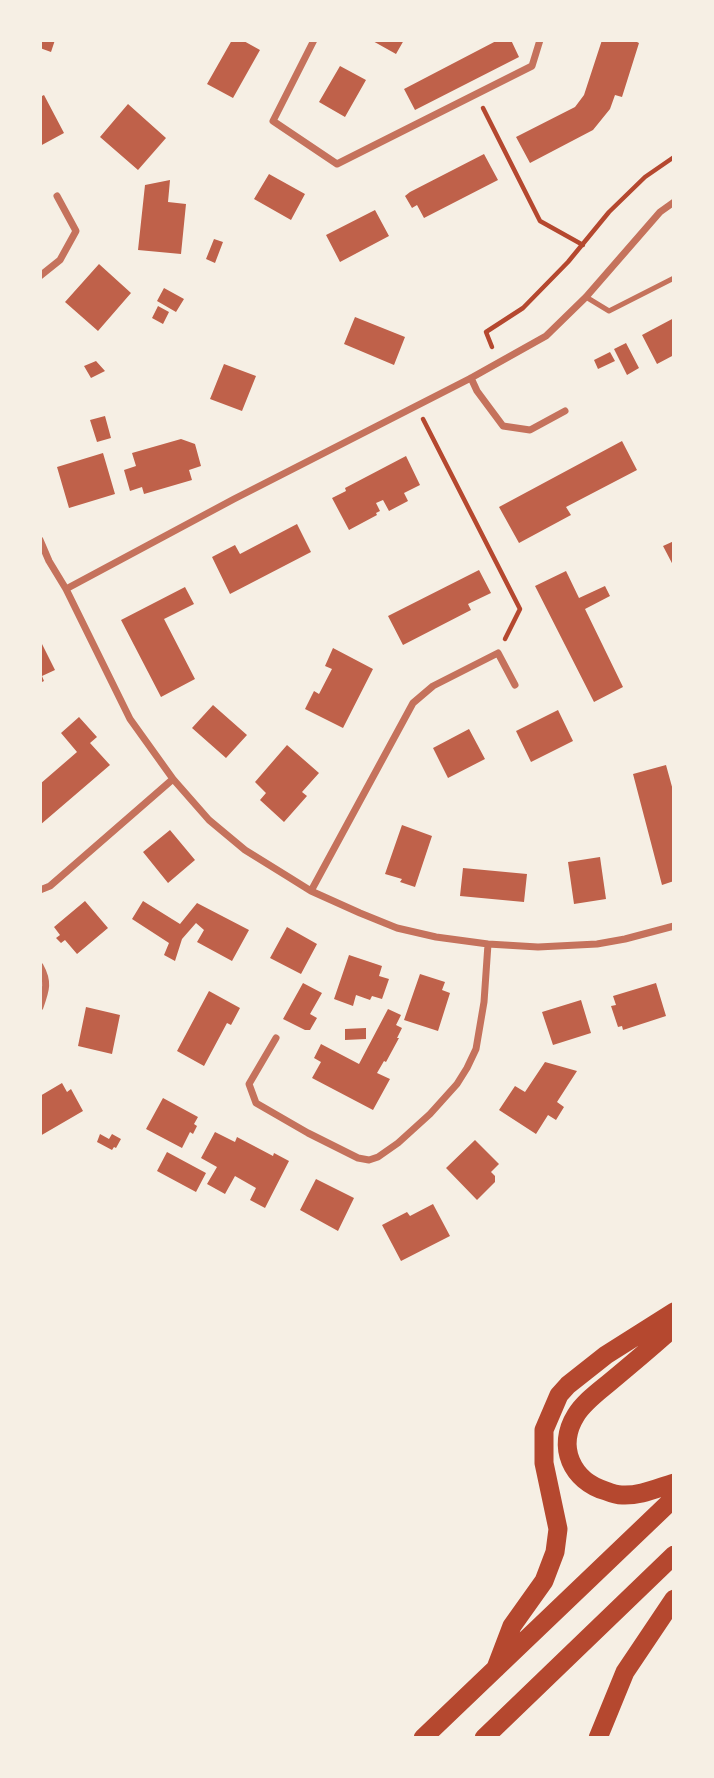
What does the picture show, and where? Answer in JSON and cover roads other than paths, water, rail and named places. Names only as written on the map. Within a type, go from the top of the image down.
[{"type":"highway","points":[[496,1668],[512,1626],[544,1580],[555,1552],[558,1529],[544,1463],[544,1430],[559,1395],[606,1355],[674,1312]]},
{"type":"highway","points":[[674,1325],[589,1400],[569,1426],[567,1437],[570,1458],[575,1469],[583,1480],[595,1488],[620,1496],[640,1494],[674,1483]]},
{"type":"highway","points":[[423,1738],[674,1498]]},
{"type":"highway","points":[[484,1738],[674,1555]]},
{"type":"highway","points":[[598,1738],[625,1672],[674,1599]]},
{"type":"street","points":[[314,40],[273,121],[337,164],[533,66],[540,40]]},
{"type":"street","points":[[40,276],[60,260],[76,231],[57,196]]},
{"type":"street","points":[[66,589],[234,499],[471,378],[546,336],[586,297],[660,212],[674,202]]},
{"type":"street","points":[[471,378],[477,391],[503,426],[530,430],[565,411]]},
{"type":"street","points":[[40,540],[130,719],[173,779],[209,820],[245,850],[312,891],[397,928],[436,937],[488,944],[538,947],[597,944],[674,926]]},
{"type":"street","points":[[40,564],[49,561]]},
{"type":"street","points":[[312,891],[413,703],[433,686],[498,653],[515,685]]},
{"type":"street","points":[[40,890],[50,886],[173,779]]},
{"type":"street","points":[[276,1038],[249,1084],[256,1103],[358,1158],[369,1160],[378,1157],[430,1114],[457,1084],[467,1068],[478,1038],[484,1002],[488,944]]},
{"type":"street","points":[[40,966],[46,975],[46,989],[40,1007]]},
{"type":"lane","points":[[586,297],[609,311],[674,278]]}]
